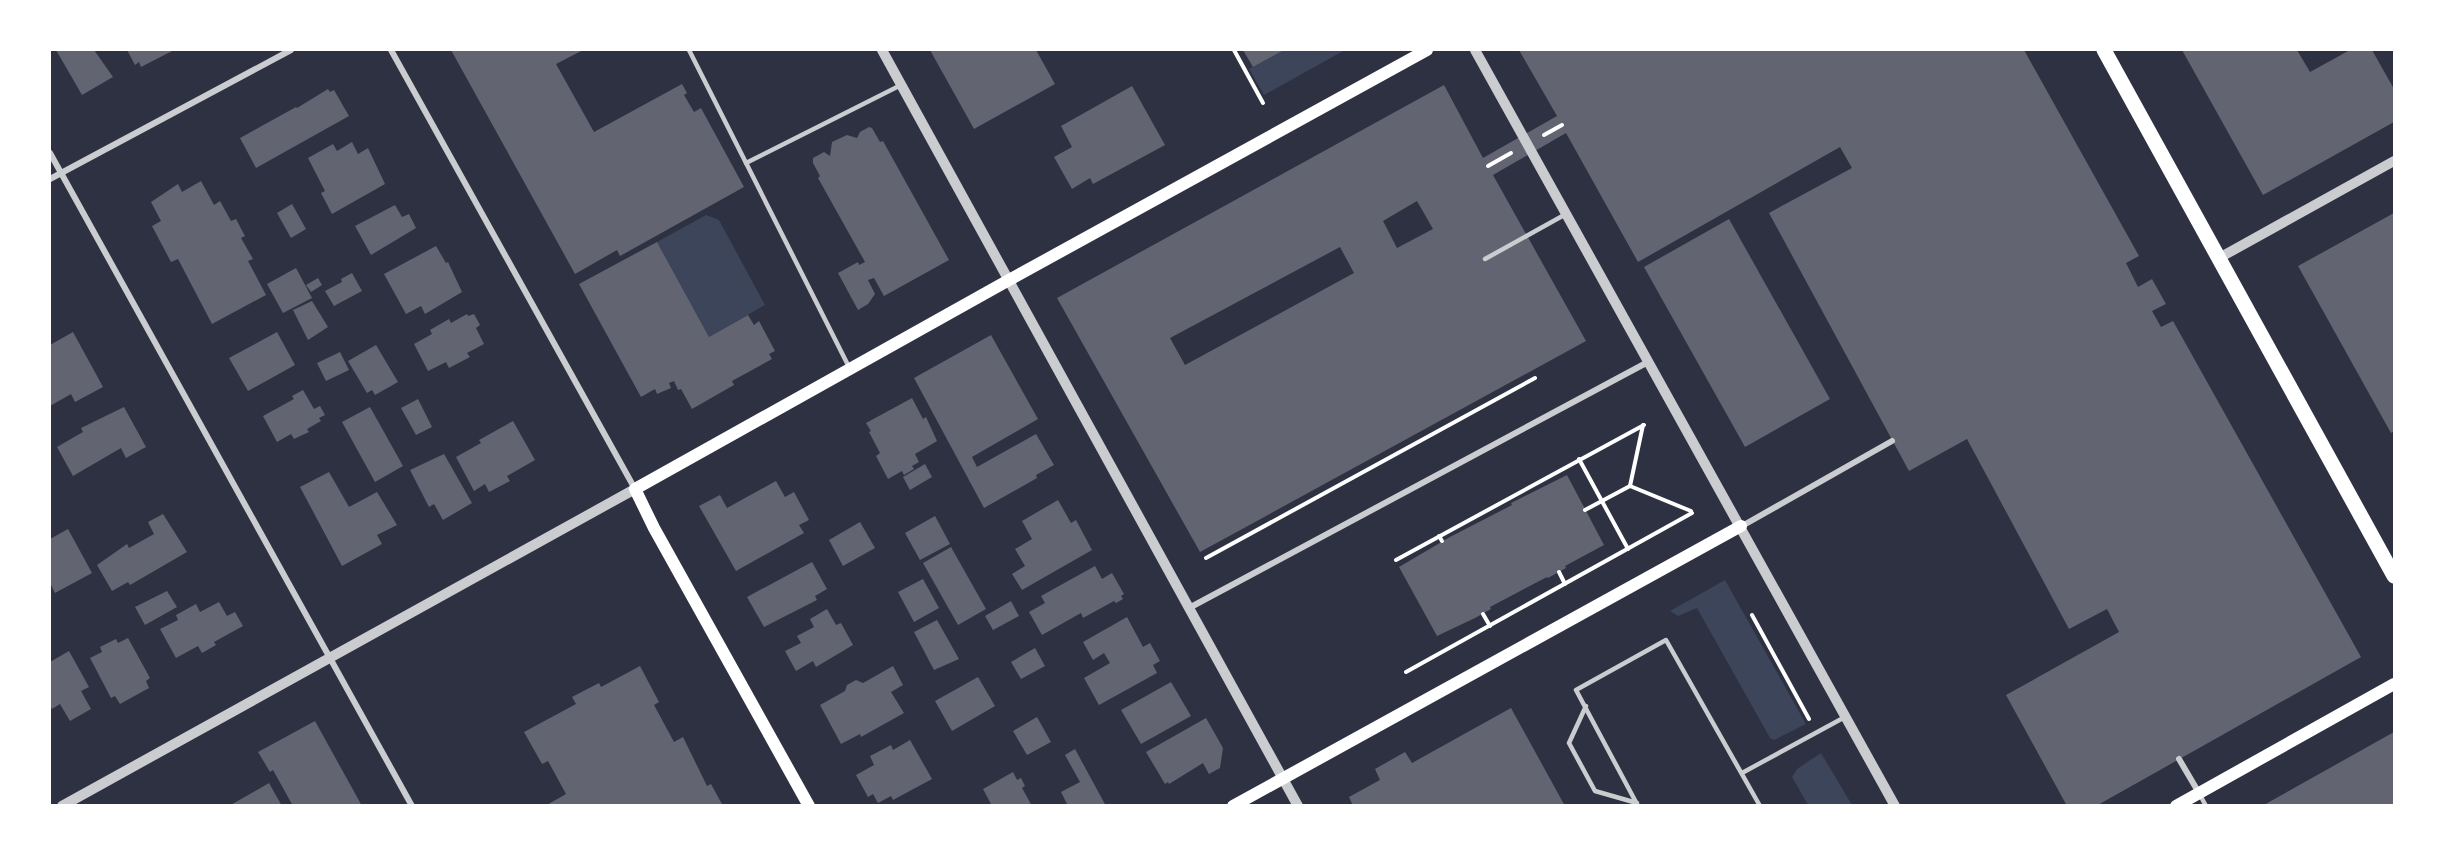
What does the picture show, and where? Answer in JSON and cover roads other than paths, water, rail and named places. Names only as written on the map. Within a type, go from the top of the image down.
[{"type":"main road","points":[[809,806],[635,489],[1427,50]]},
{"type":"main road","points":[[2104,50],[2394,576]]},
{"type":"main road","points":[[1233,806],[1741,526]]},
{"type":"main road","points":[[2176,806],[2394,684]]},
{"type":"street","points":[[50,179],[291,50]]},
{"type":"street","points":[[62,806],[635,489],[391,50]]},
{"type":"street","points":[[882,50],[1298,806]]},
{"type":"street","points":[[1475,50],[1895,806]]},
{"type":"street","points":[[50,153],[412,806]]},
{"type":"street","points":[[2219,258],[2394,161]]},
{"type":"street","points":[[1189,608],[1648,362]]},
{"type":"street","points":[[1741,526],[1892,441]]},
{"type":"street","points":[[2179,759],[2199,793]]},
{"type":"lane","points":[[689,50],[850,369]]},
{"type":"lane","points":[[746,163],[901,85]]},
{"type":"lane","points":[[1485,259],[1566,214]]},
{"type":"lane","points":[[1638,804],[1576,690],[1666,640],[1760,806]]},
{"type":"lane","points":[[1586,706],[1569,743],[1595,791],[1638,804]]},
{"type":"lane","points":[[1742,773],[1846,716]]},
{"type":"lane","points":[[2199,793],[2206,806]]}]
